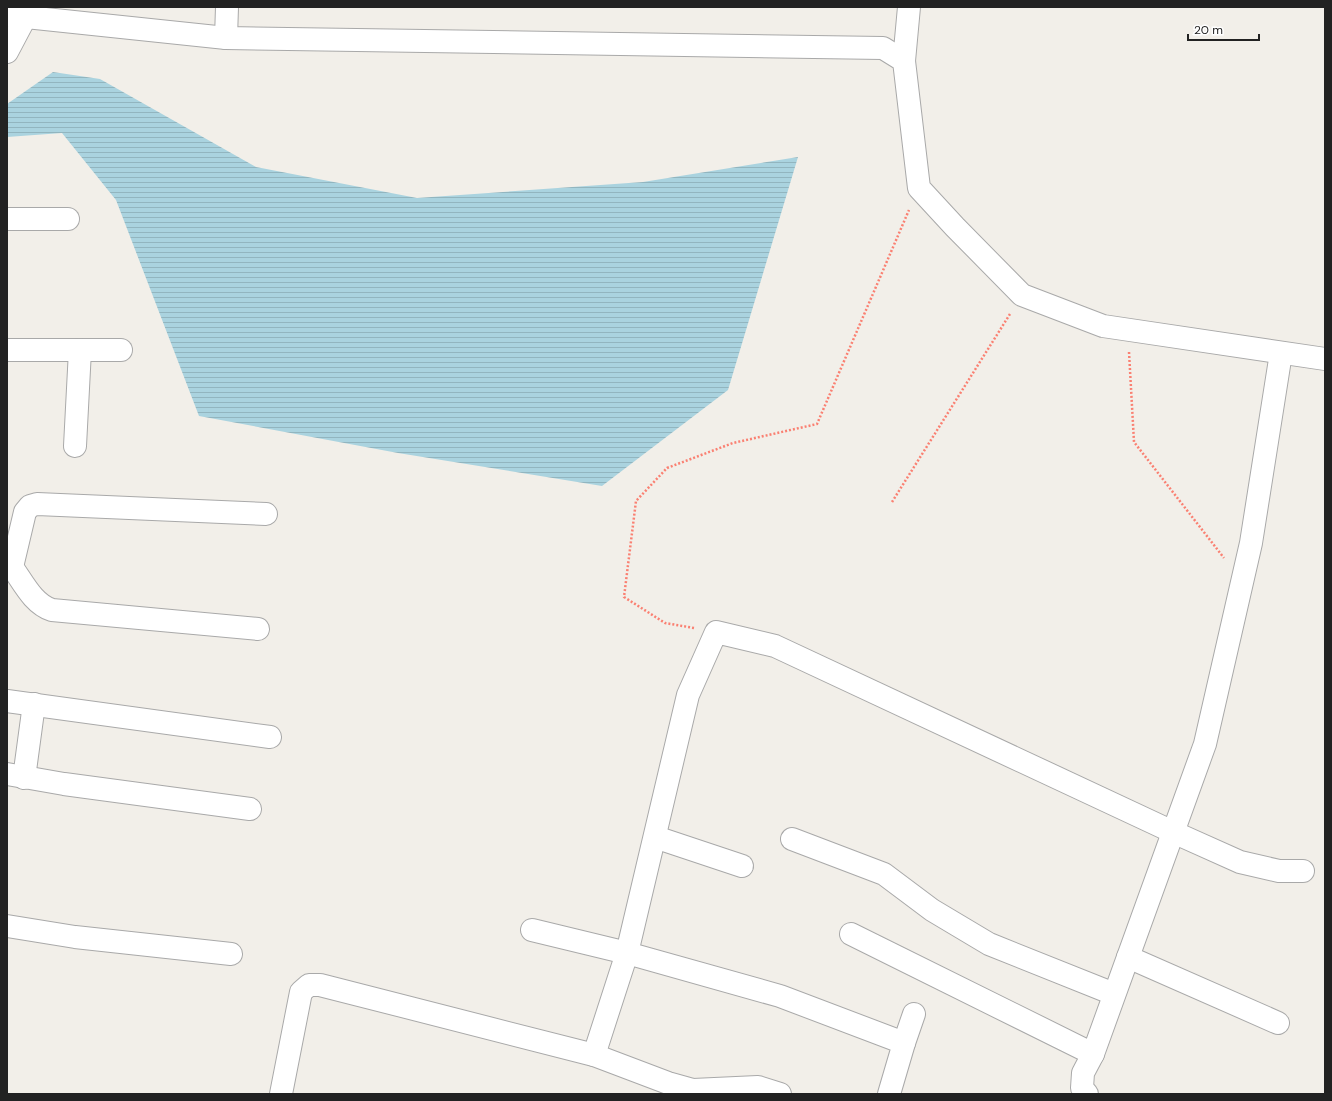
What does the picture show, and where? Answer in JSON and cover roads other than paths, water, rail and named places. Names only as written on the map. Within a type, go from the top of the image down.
[{"type":"street","points":[[226,38],[227,7]]},
{"type":"street","points":[[909,7],[904,61],[919,188],[1022,295],[1103,326],[1325,360]]},
{"type":"street","points":[[7,52],[16,16],[53,13],[226,38],[883,48],[904,61]]},
{"type":"street","points":[[7,219],[68,219]]},
{"type":"street","points":[[7,350],[121,350]]},
{"type":"street","points":[[75,446],[80,350]]},
{"type":"street","points":[[1087,1094],[1082,1088],[1083,1074],[1093,1054],[1204,744],[1251,543],[1281,353]]},
{"type":"street","points":[[258,629],[52,610],[37,602],[10,565],[26,512],[30,506],[37,504],[266,514]]},
{"type":"street","points":[[594,1055],[627,953],[688,695],[716,632],[775,646],[1173,832],[1255,867],[1279,871],[1303,870]]},
{"type":"street","points":[[7,701],[270,737]]},
{"type":"street","points":[[34,704],[15,776],[250,809]]},
{"type":"street","points":[[655,837],[742,866]]},
{"type":"street","points":[[792,839],[884,874],[932,910],[989,944],[1114,994]]},
{"type":"street","points":[[7,926],[75,937],[231,954]]},
{"type":"street","points":[[532,930],[627,953],[780,996],[904,1044]]},
{"type":"street","points":[[851,934],[1093,1054]]},
{"type":"street","points":[[1128,957],[1278,1023]]},
{"type":"street","points":[[281,1094],[301,992],[309,985],[320,985],[594,1055],[668,1083],[693,1090],[758,1086],[780,1094]]},
{"type":"street","points":[[889,1094],[914,1014]]},
{"type":"water","points":[[53,72],[100,79],[256,167],[417,198],[643,182],[798,157],[728,390],[602,486],[398,453],[199,416],[116,200],[62,133],[7,137],[7,104]]}]
